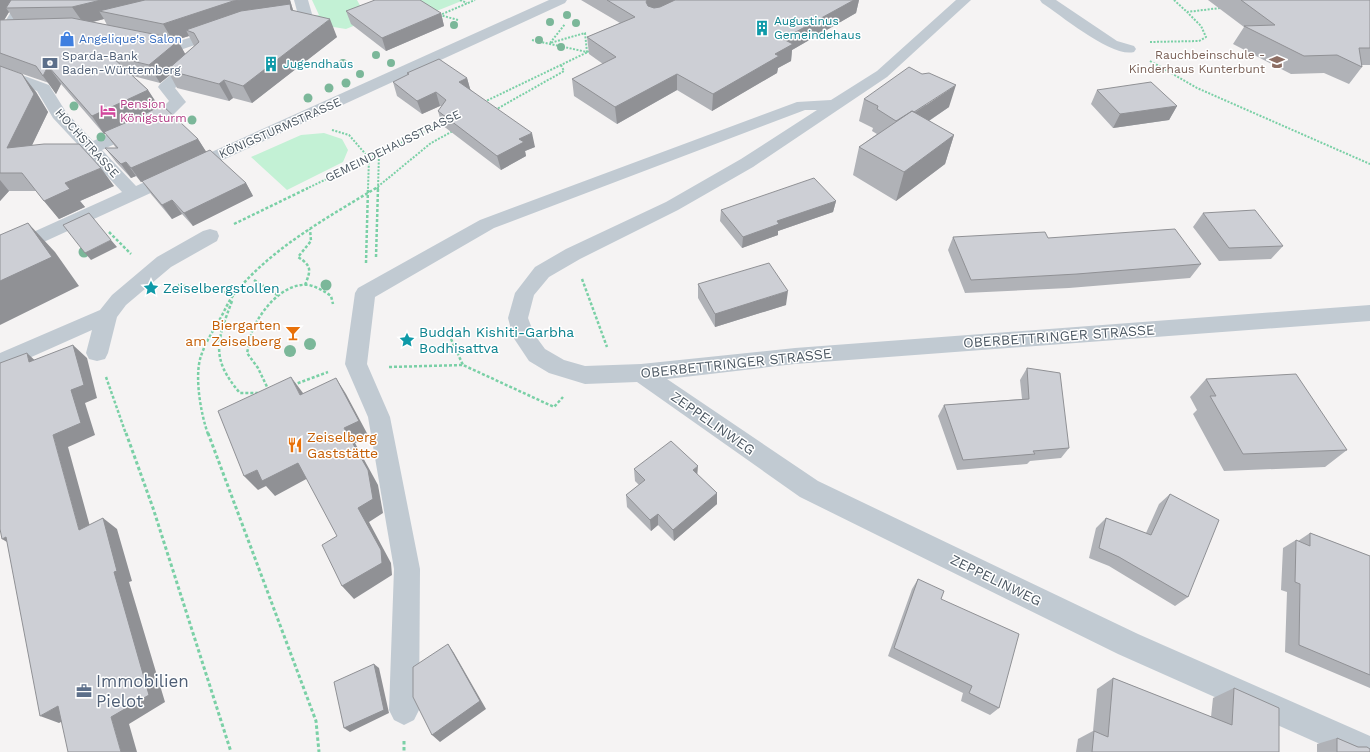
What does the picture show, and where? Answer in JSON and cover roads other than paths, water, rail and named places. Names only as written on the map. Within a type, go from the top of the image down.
[{"type":"street","points":[[2,37],[25,0]]},
{"type":"street","points":[[262,22],[305,14],[300,0]]},
{"type":"street","name":"KÖNIGSTURMSTRASSE","points":[[0,255],[495,30],[536,5],[560,0]]},
{"type":"street","name":"OBERBETTRINGER STRASSE","points":[[964,0],[882,74],[746,163],[672,206],[573,254],[542,272],[525,293],[518,318],[524,337],[538,355],[557,367],[585,375],[629,374],[795,356],[1370,313]]},
{"type":"street","points":[[1047,0],[1112,44],[1129,49]]},
{"type":"street","points":[[174,48],[232,28]]},
{"type":"street","points":[[2,37],[21,32]]},
{"type":"street","points":[[91,148],[164,115],[178,102],[166,87],[199,59],[197,54],[136,40]]},
{"type":"street","name":"HOCHSTRASSE","points":[[0,72],[43,88],[59,115],[134,194]]},
{"type":"street","points":[[404,710],[407,569],[379,417],[356,364],[370,290],[487,224],[803,105],[834,105]]},
{"type":"street","points":[[97,353],[107,315],[119,300],[164,262],[210,236]]},
{"type":"street","points":[[0,362],[107,315]]},
{"type":"street","name":"ZEPPELINWEG","points":[[629,374],[809,489],[1128,644],[1370,751]]},
{"type":"place","name":"Augustinus Gemeindehaus","points":[[762,28]]},
{"type":"place","name":"Angelique's Salon","points":[[67,39]]},
{"type":"place","name":"Rauchbeinschule - Kinderhaus Kunterbunt","points":[[1277,62]]},
{"type":"place","name":"Sparda-Bank Baden-Württemberg","points":[[50,63]]},
{"type":"place","name":"Jugendhaus","points":[[271,64]]},
{"type":"place","name":"Pension Königsturm","points":[[108,111]]},
{"type":"place","name":"Zeiselbergstollen","points":[[151,288]]},
{"type":"place","name":"Biergarten am Zeiselberg","points":[[293,333]]},
{"type":"place","name":"Buddah Kishiti-Garbha Bodhisattva","points":[[407,340]]},
{"type":"place","name":"Zeiselberg Gaststätte","points":[[295,445]]},
{"type":"place","name":"Immobilien Pielot","points":[[84,691]]}]
